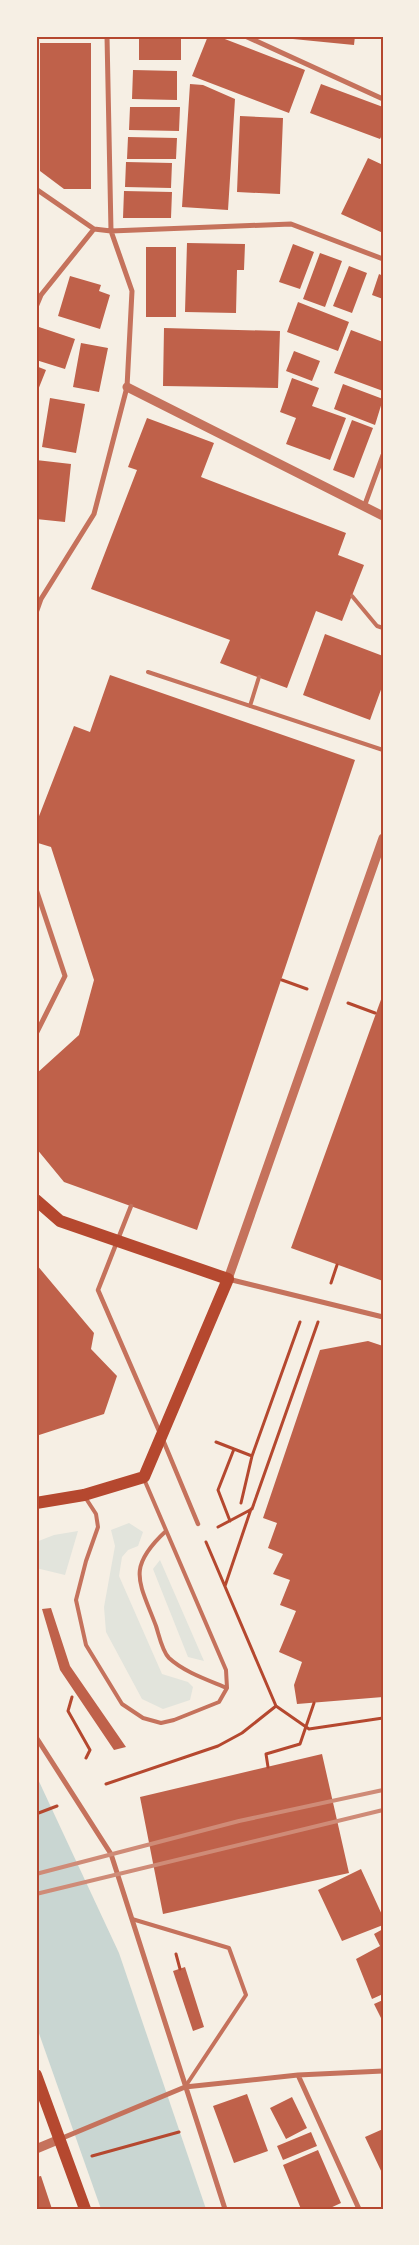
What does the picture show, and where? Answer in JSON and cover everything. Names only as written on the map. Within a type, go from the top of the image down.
[{"type":"main road","points":[[36,1200],[60,1221],[228,1279],[144,1477],[84,1495],[36,1503]]},
{"type":"main road","points":[[36,2075],[85,2209]]},
{"type":"street","points":[[36,613],[41,599],[94,514],[127,387],[132,291],[111,231],[107,36]]},
{"type":"street","points":[[245,36],[383,99]]},
{"type":"street","points":[[36,189],[94,229],[111,231],[292,224],[383,259]]},
{"type":"street","points":[[36,307],[41,295],[94,229]]},
{"type":"street","points":[[127,387],[383,516]]},
{"type":"street","points":[[364,507],[383,456]]},
{"type":"street","points":[[383,838],[228,1279],[383,1318]]},
{"type":"street","points":[[36,889],[65,976],[36,1034]]},
{"type":"street","points":[[131,1206],[98,1290],[198,1524]]},
{"type":"street","points":[[36,1737],[112,1854],[224,2209]]},
{"type":"street","points":[[36,2149],[185,2087],[298,2075],[383,2070]]},
{"type":"street","points":[[298,2075],[359,2209]]},
{"type":"lane","points":[[352,596],[377,626],[383,628]]},
{"type":"lane","points":[[148,672],[383,750]]},
{"type":"lane","points":[[250,706],[259,677]]},
{"type":"lane","points":[[84,1495],[96,1514],[98,1527],[86,1560],[76,1600],[86,1645],[122,1704],[143,1718],[160,1723],[219,1702],[227,1688],[226,1670],[144,1477]]},
{"type":"lane","points":[[166,1531],[150,1545],[140,1563],[138,1580],[168,1657],[184,1668],[227,1688]]},
{"type":"lane","points":[[132,1919],[229,1948],[246,1996],[185,2087]]},
{"type":"path","points":[[241,1502],[252,1456],[300,1322]]},
{"type":"path","points":[[225,1587],[315,1330]]},
{"type":"path","points":[[216,1442],[252,1456]]},
{"type":"path","points":[[230,1521],[218,1490],[234,1449]]},
{"type":"path","points":[[217,1528],[252,1508]]},
{"type":"path","points":[[72,1697],[68,1711],[90,1750],[86,1758]]},
{"type":"path","points":[[268,1767],[266,1754],[300,1744],[314,1703]]},
{"type":"path","points":[[276,1706],[309,1729],[383,1718]]},
{"type":"path","points":[[84,2159],[179,2132]]},
{"type":"shaded area","points":[[129,1523],[143,1532],[138,1546],[128,1550],[122,1557],[119,1576],[162,1674],[188,1682],[193,1687],[190,1700],[163,1709],[142,1699],[106,1632],[104,1607],[115,1546],[111,1530]]},
{"type":"shaded area","points":[[78,1531],[65,1575],[36,1568],[36,1542],[54,1535]]},
{"type":"shaded area","points":[[160,1560],[204,1661],[188,1657],[153,1569]]},
{"type":"shaded area","points":[[36,1775],[119,1953],[206,2209],[101,2209],[36,2025]]},
{"type":"building","points":[[139,36],[181,36],[181,60],[139,60]]},
{"type":"building","points":[[208,36],[217,36],[305,70],[289,113],[192,76]]},
{"type":"building","points":[[294,36],[355,36],[354,45],[293,39]]},
{"type":"building","points":[[40,43],[91,43],[91,189],[64,189],[40,171]]},
{"type":"building","points":[[133,70],[177,71],[177,100],[132,99]]},
{"type":"building","points":[[190,84],[203,85],[235,99],[228,210],[182,207]]},
{"type":"building","points":[[321,84],[383,107],[383,133],[380,139],[310,113]]},
{"type":"building","points":[[130,107],[180,107],[179,131],[129,130]]},
{"type":"building","points":[[240,116],[283,118],[280,194],[237,192]]},
{"type":"building","points":[[128,137],[177,138],[176,159],[127,159]]},
{"type":"building","points":[[368,158],[383,165],[383,233],[341,214]]},
{"type":"building","points":[[126,162],[172,163],[171,188],[125,187]]},
{"type":"building","points":[[124,191],[172,192],[171,218],[123,218]]},
{"type":"building","points":[[187,243],[245,244],[244,270],[237,270],[236,313],[185,312]]},
{"type":"building","points":[[293,244],[314,252],[300,289],[279,282]]},
{"type":"building","points":[[146,247],[176,247],[176,317],[146,317]]},
{"type":"building","points":[[320,253],[342,261],[325,307],[303,299]]},
{"type":"building","points":[[349,266],[367,273],[352,313],[333,306]]},
{"type":"building","points":[[379,274],[383,276],[383,299],[372,295]]},
{"type":"building","points":[[70,276],[101,285],[99,291],[110,295],[100,329],[58,316]]},
{"type":"building","points":[[298,302],[349,322],[338,351],[287,332]]},
{"type":"building","points":[[39,327],[75,339],[65,369],[36,360],[36,336]]},
{"type":"building","points":[[164,328],[280,331],[278,388],[163,386]]},
{"type":"building","points":[[351,330],[383,342],[383,391],[334,373]]},
{"type":"building","points":[[81,343],[108,348],[99,392],[73,387]]},
{"type":"building","points":[[294,351],[320,361],[312,381],[286,371]]},
{"type":"building","points":[[36,366],[46,370],[38,390],[36,389]]},
{"type":"building","points":[[292,378],[319,388],[312,406],[346,418],[330,460],[286,444],[296,418],[280,412]]},
{"type":"building","points":[[343,384],[383,399],[375,425],[334,409]]},
{"type":"building","points":[[50,398],[85,404],[76,453],[42,447]]},
{"type":"building","points":[[147,418],[214,443],[201,477],[346,533],[338,555],[364,565],[342,621],[316,611],[287,688],[220,663],[230,640],[91,589],[137,470],[128,467]]},
{"type":"building","points":[[352,420],[373,428],[354,478],[333,470]]},
{"type":"building","points":[[36,460],[71,464],[65,522],[36,519]]},
{"type":"building","points":[[325,634],[383,656],[383,684],[370,720],[303,695]]},
{"type":"building","points":[[110,675],[355,760],[197,1230],[64,1182],[36,1148],[36,1074],[79,1035],[94,980],[51,847],[38,843],[36,824],[74,726],[90,732]]},
{"type":"building","points":[[383,994],[383,1281],[291,1248]]},
{"type":"building","points":[[36,1264],[94,1333],[91,1349],[117,1376],[104,1414],[36,1436]]},
{"type":"building","points":[[368,1341],[383,1346],[383,1697],[297,1704],[294,1685],[302,1662],[279,1652],[296,1611],[280,1605],[290,1580],[273,1574],[283,1554],[268,1548],[277,1523],[263,1518],[320,1350]]},
{"type":"building","points":[[51,1608],[70,1666],[126,1747],[114,1750],[60,1670],[42,1609]]},
{"type":"building","points":[[322,1754],[349,1873],[163,1914],[140,1797]]},
{"type":"building","points":[[361,1869],[383,1917],[383,1925],[342,1941],[318,1890]]},
{"type":"building","points":[[383,1929],[383,1994],[372,1999],[356,1959],[380,1946],[374,1934]]},
{"type":"building","points":[[185,1967],[204,2027],[193,2031],[173,1971]]},
{"type":"building","points":[[383,2000],[383,2022],[374,2004]]},
{"type":"building","points":[[247,2094],[268,2151],[234,2163],[213,2106]]},
{"type":"building","points":[[292,2097],[307,2128],[286,2139],[270,2108]]},
{"type":"building","points":[[383,2129],[383,2175],[365,2137]]},
{"type":"building","points":[[311,2132],[317,2146],[283,2160],[277,2146]]},
{"type":"building","points":[[318,2150],[341,2203],[328,2209],[301,2209],[283,2165]]},
{"type":"building","points":[[41,2176],[52,2209],[36,2209],[36,2177]]},
{"type":"railway","points":[[36,1874],[239,1821],[383,1790]]},
{"type":"railway","points":[[36,1894],[383,1810]]}]
